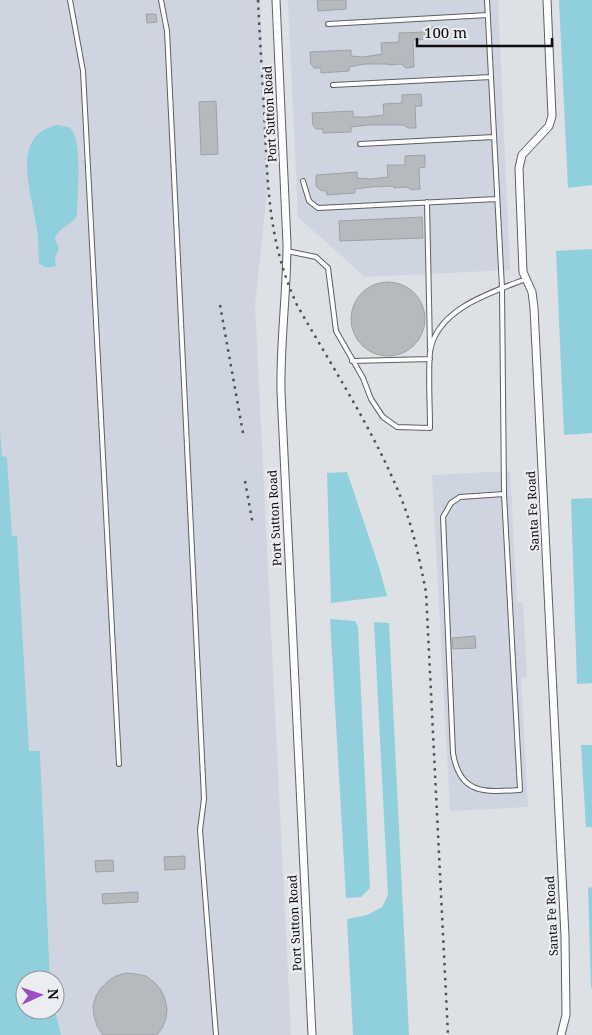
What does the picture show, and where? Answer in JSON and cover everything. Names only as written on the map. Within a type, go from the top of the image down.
[{"type":"street","name":"Port Sutton Road","points":[[276,0],[287,251],[281,341],[281,392],[312,1035]]},
{"type":"street","name":"Santa Fe Road","points":[[547,0],[552,116],[549,126],[522,155],[519,168],[523,272],[532,292],[534,308],[567,1000],[562,1035]]},
{"type":"lane","points":[[70,0],[83,71],[119,764]]},
{"type":"lane","points":[[161,0],[167,31],[204,800],[200,830],[216,1035]]},
{"type":"lane","points":[[487,0],[502,288],[504,494],[520,790],[493,792],[477,789],[463,781],[456,767],[453,753],[443,517],[451,503],[460,497],[504,494]]},
{"type":"lane","points":[[328,24],[488,15]]},
{"type":"lane","points":[[334,85],[491,77]]},
{"type":"lane","points":[[360,144],[494,137]]},
{"type":"lane","points":[[303,181],[309,201],[318,208],[497,199]]},
{"type":"lane","points":[[287,251],[316,257],[328,268],[336,331],[363,378],[371,399],[383,416],[397,427],[430,428],[427,202]]},
{"type":"lane","points":[[430,350],[437,333],[448,318],[482,296],[526,279]]},
{"type":"lane","points":[[352,361],[430,359]]},
{"type":"shaded area","points":[[0,0],[260,0],[268,184],[255,305],[291,1035],[61,1035],[57,1020],[65,1020],[65,970],[50,970],[40,751],[29,751],[17,537],[12,537],[7,457],[2,456],[0,428]]},
{"type":"shaded area","points":[[288,0],[498,0],[510,270],[365,277],[298,217]]},
{"type":"shaded area","points":[[510,471],[517,602],[523,603],[527,677],[521,678],[528,807],[450,811],[432,475]]},
{"type":"water","points":[[559,0],[592,0],[592,185],[568,188]]},
{"type":"water","points":[[57,125],[69,127],[74,133],[77,143],[79,168],[77,215],[72,222],[57,234],[55,238],[59,249],[55,257],[56,266],[47,267],[39,263],[38,234],[27,166],[28,152],[33,140],[42,131]]},
{"type":"water","points":[[592,249],[592,433],[564,435],[556,251]]},
{"type":"water","points":[[0,428],[2,456],[7,457],[12,536],[17,536],[29,751],[40,751],[50,970],[15,970],[15,1020],[57,1020],[61,1035],[0,1035]]},
{"type":"water","points":[[347,472],[387,596],[331,603],[327,473]]},
{"type":"water","points":[[592,498],[592,683],[577,684],[571,499]]},
{"type":"water","points":[[330,619],[355,621],[358,627],[370,888],[361,897],[346,898]]},
{"type":"water","points":[[374,622],[389,623],[409,1035],[353,1035],[347,919],[367,915],[382,907],[388,895]]},
{"type":"water","points":[[581,745],[592,745],[592,827],[586,827]]},
{"type":"water","points":[[592,887],[592,988],[591,988],[588,888]]},
{"type":"building","points":[[317,0],[346,0],[346,9],[318,11]]},
{"type":"building","points":[[146,14],[156,14],[157,22],[147,23]]},
{"type":"building","points":[[434,27],[435,39],[413,40],[414,67],[406,68],[401,64],[365,64],[349,67],[349,71],[321,73],[321,68],[314,68],[311,64],[310,52],[351,50],[351,56],[364,57],[382,54],[381,43],[399,42],[399,33],[425,32],[425,28]]},
{"type":"building","points":[[421,94],[422,106],[415,106],[416,128],[408,128],[403,125],[368,125],[351,127],[351,132],[323,133],[323,129],[316,129],[313,125],[312,113],[353,111],[353,117],[384,115],[383,104],[402,103],[402,95]]},
{"type":"building","points":[[216,101],[218,154],[201,155],[199,102]]},
{"type":"building","points":[[425,155],[425,167],[419,168],[420,189],[394,188],[394,186],[371,187],[355,189],[355,193],[327,195],[326,191],[320,190],[316,186],[316,175],[357,172],[357,178],[388,177],[387,165],[405,165],[405,156]]},
{"type":"building","points":[[422,217],[423,238],[340,241],[339,221]]},
{"type":"building","points":[[381,282],[395,282],[409,288],[419,298],[425,312],[423,333],[409,350],[395,356],[381,356],[367,350],[357,340],[351,326],[351,312],[357,298],[367,288]]},
{"type":"building","points":[[475,636],[476,648],[453,649],[452,638]]},
{"type":"building","points":[[185,856],[185,869],[165,870],[164,857]]},
{"type":"building","points":[[113,860],[114,871],[96,872],[95,861]]},
{"type":"building","points":[[138,892],[138,902],[103,904],[102,894]]},
{"type":"building","points":[[126,973],[146,976],[161,990],[167,1009],[166,1019],[157,1035],[103,1035],[97,1026],[93,1006],[96,996],[108,981]]},
{"type":"railway","points":[[258,0],[269,198],[281,262],[297,305],[354,402],[392,477],[410,525],[426,592],[448,1035]]},
{"type":"railway","points":[[220,305],[243,433]]},
{"type":"railway","points":[[245,481],[253,525]]}]
